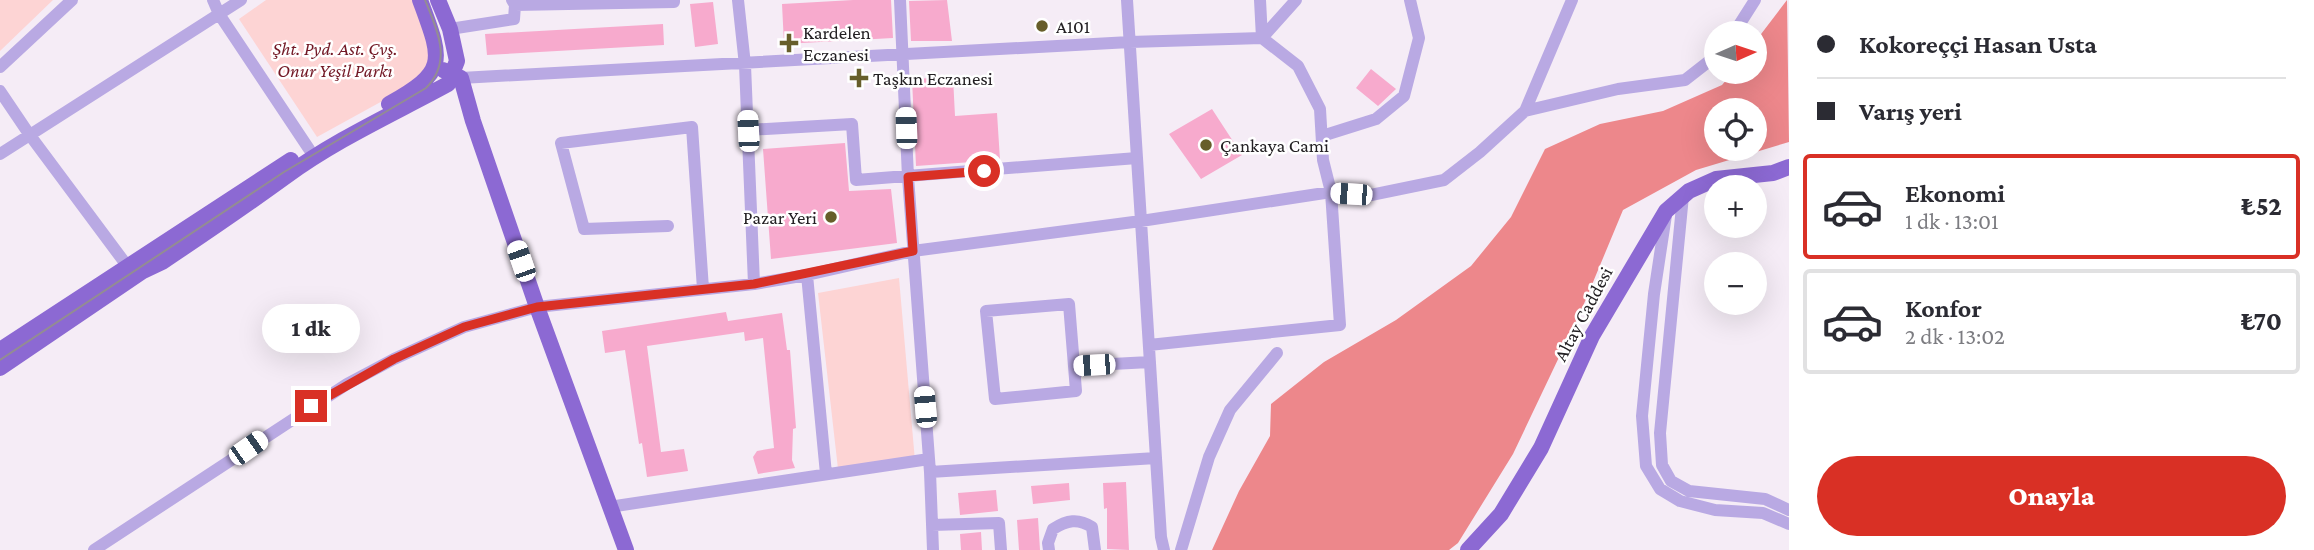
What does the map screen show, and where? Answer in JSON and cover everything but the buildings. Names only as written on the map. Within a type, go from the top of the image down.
[{"type":"main road","points":[[0,350],[309,149],[425,82],[437,59],[433,36],[420,0]]},
{"type":"main road","points":[[438,0],[450,29],[457,61],[456,76],[626,550]]},
{"type":"main road","points":[[433,70],[439,69],[456,76]]},
{"type":"main road","points":[[0,368],[143,271],[162,262],[285,177],[336,145],[448,84],[456,76]]},
{"type":"main road","name":"Altay Caddesi","points":[[1468,550],[1501,514],[1541,448],[1592,336],[1666,211],[1689,191],[1716,179],[1773,173],[1789,167]]},
{"type":"street","points":[[0,67],[72,0]]},
{"type":"street","points":[[214,0],[219,14],[309,149]]},
{"type":"street","points":[[0,154],[242,0]]},
{"type":"street","points":[[450,29],[514,19],[514,2],[674,0]]},
{"type":"street","points":[[738,0],[745,65],[754,284]]},
{"type":"street","points":[[900,0],[908,177],[933,550]]},
{"type":"street","points":[[1127,0],[1161,537],[1164,550]]},
{"type":"street","points":[[1260,0],[1262,38]]},
{"type":"street","points":[[1262,38],[1296,0]]},
{"type":"street","points":[[1322,136],[1376,119],[1404,96],[1419,38],[1410,0]]},
{"type":"street","points":[[94,550],[347,384],[464,327],[537,307],[754,284],[913,251],[1141,221],[1331,192],[1371,195],[1444,180],[1525,111],[1572,0]]},
{"type":"street","points":[[1742,21],[1755,0]]},
{"type":"street","points":[[456,76],[745,65],[1130,42],[1262,38],[1298,66],[1320,109],[1323,160],[1331,192],[1340,325],[1149,345]]},
{"type":"street","points":[[1525,111],[1618,89],[1685,80],[1704,65]]},
{"type":"street","points":[[0,91],[128,267]]},
{"type":"street","points":[[748,131],[852,124],[856,180],[1137,158]]},
{"type":"street","points":[[668,226],[584,229],[561,143],[692,127],[703,289]]},
{"type":"street","points":[[1683,196],[1660,433],[1662,466],[1671,481],[1689,491],[1765,499],[1789,510]]},
{"type":"street","points":[[1666,211],[1654,294],[1642,416],[1646,466],[1660,489],[1680,501],[1715,510],[1763,513],[1789,524]]},
{"type":"street","points":[[807,275],[826,474]]},
{"type":"street","points":[[1069,304],[1074,366],[1076,391],[995,399],[986,311],[1069,304]]},
{"type":"street","points":[[1181,550],[1209,457],[1230,410],[1277,353]]},
{"type":"street","points":[[1074,366],[1150,362]]},
{"type":"street","points":[[609,507],[826,474],[929,465],[1156,458]]},
{"type":"street","points":[[1049,550],[1048,543],[1053,529],[1066,520],[1084,522],[1093,527],[1095,550]]},
{"type":"street","points":[[932,525],[999,523],[1001,550]]},
{"type":"green space","points":[[0,0],[53,0],[0,51]]},
{"type":"green space","name":"Şht. Pyd. Ast. Çvş. Onur Yeşil Parkı","points":[[266,0],[413,0],[429,39],[429,67],[406,88],[317,137],[239,19]]},
{"type":"green space","points":[[899,278],[915,461],[838,469],[818,293]]},
{"type":"shaded area","points":[[1787,0],[1789,142],[1767,149],[1767,98],[1704,98],[1704,161],[1726,161],[1696,170],[1623,210],[1581,311],[1513,454],[1458,543],[1449,550],[1212,550],[1239,491],[1270,436],[1271,404],[1324,362],[1396,320],[1471,266],[1511,217],[1545,149],[1600,124],[1663,111],[1722,85],[1768,84],[1768,25]]},
{"type":"tram line","points":[[0,360],[284,172],[426,88],[434,78],[441,56],[438,34],[425,0]]},
{"type":"place","name":"A101","points":[[1042,26]]},
{"type":"place","name":"Kardelen Eczanesi","points":[[789,43]]},
{"type":"place","name":"Taşkın Eczanesi","points":[[859,78]]},
{"type":"place","name":"Çankaya Cami","points":[[1206,145]]},
{"type":"place","name":"Pazar Yeri","points":[[831,217]]},
{"type":"route","points":[[311,406],[394,359],[464,327],[537,307],[754,284],[913,251],[908,177],[984,171]]}]
